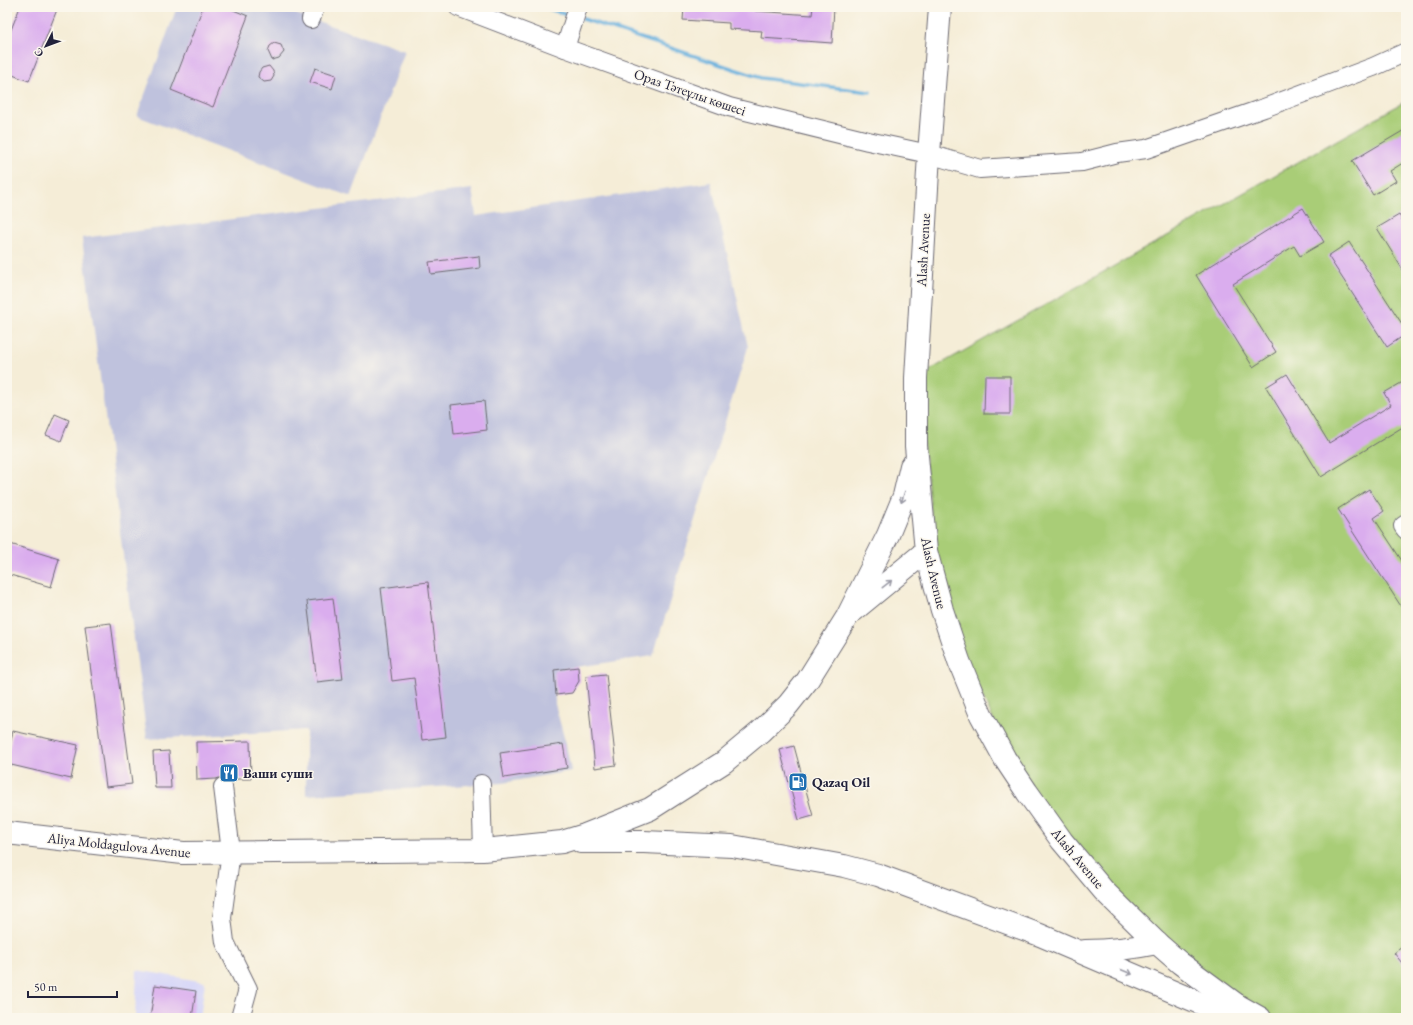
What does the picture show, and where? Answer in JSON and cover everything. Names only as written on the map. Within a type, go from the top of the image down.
[{"type":"main road","name":"Alash Avenue","points":[[940,7],[929,154],[916,378],[916,446],[926,551],[942,610],[981,715],[1005,759],[1062,841],[1104,891],[1157,943],[1180,963],[1237,1005],[1260,1018]]},
{"type":"main road","points":[[562,842],[585,835],[650,809],[724,762],[760,732],[788,705],[807,681],[846,617],[888,535],[904,496],[916,446]]},
{"type":"main road","points":[[846,617],[926,551]]},
{"type":"main road","name":"Aliya Moldagulova Avenue","points":[[7,833],[184,852],[483,850],[562,842]]},
{"type":"main road","points":[[562,842],[644,842],[732,846],[844,866],[878,875],[1078,951],[1202,1004],[1237,1005]]},
{"type":"main road","points":[[1078,951],[1109,951],[1157,943]]},
{"type":"street","name":"Ораз Тәтеұлы көшесі","points":[[458,7],[565,48],[729,107],[868,141],[929,154],[980,169],[1082,162],[1117,153],[1146,149],[1264,108],[1373,67],[1406,52]]},
{"type":"street","points":[[565,48],[578,7]]},
{"type":"street","points":[[1406,524],[1403,526],[1406,530]]},
{"type":"street","points":[[482,784],[483,850]]},
{"type":"street","points":[[223,788],[231,852],[222,918],[225,942],[248,989],[240,1018]]},
{"type":"shaded area","points":[[177,7],[276,7],[405,51],[351,197],[137,116]]},
{"type":"shaded area","points":[[711,182],[748,347],[653,656],[554,670],[555,704],[571,771],[502,783],[306,795],[306,730],[147,739],[82,238],[472,189],[476,216]]},
{"type":"shaded area","points":[[137,970],[205,982],[200,1018],[135,1018]]},
{"type":"green space","points":[[1406,101],[1406,1018],[1260,1018],[1180,963],[1027,792],[942,610],[916,378]]},
{"type":"building","points":[[20,7],[58,7],[29,81],[7,73],[7,40]]},
{"type":"building","points":[[203,7],[226,7],[248,16],[213,107],[171,90]]},
{"type":"building","points":[[684,7],[756,7],[755,11],[812,15],[813,7],[834,7],[832,43],[761,38],[762,31],[729,29],[729,23],[683,20]]},
{"type":"building","points":[[274,43],[281,45],[284,52],[279,58],[272,60],[268,51],[270,46]]},
{"type":"building","points":[[269,66],[273,71],[274,76],[271,81],[264,82],[258,77],[259,72],[262,68]]},
{"type":"building","points":[[315,68],[336,75],[332,89],[310,82]]},
{"type":"building","points":[[1406,129],[1406,161],[1390,171],[1396,181],[1373,195],[1352,161]]},
{"type":"building","points":[[1303,208],[1324,242],[1300,256],[1294,246],[1233,284],[1276,352],[1253,367],[1196,275]]},
{"type":"building","points":[[1399,215],[1406,226],[1406,275],[1377,228]]},
{"type":"building","points":[[1349,242],[1406,330],[1406,334],[1387,347],[1328,256]]},
{"type":"building","points":[[479,256],[480,268],[431,274],[429,262]]},
{"type":"building","points":[[1287,374],[1329,443],[1391,405],[1384,393],[1406,380],[1406,425],[1321,477],[1266,387]]},
{"type":"building","points":[[985,376],[1010,376],[1010,414],[984,414]]},
{"type":"building","points":[[484,401],[487,430],[454,434],[451,405]]},
{"type":"building","points":[[55,414],[69,420],[61,441],[46,435]]},
{"type":"building","points":[[1369,489],[1384,511],[1374,518],[1406,567],[1406,614],[1338,509]]},
{"type":"building","points":[[7,543],[59,559],[51,587],[7,574]]},
{"type":"building","points":[[428,582],[446,737],[422,740],[414,678],[392,681],[381,588]]},
{"type":"building","points":[[333,598],[343,679],[317,682],[307,601]]},
{"type":"building","points":[[111,623],[132,784],[106,787],[85,626]]},
{"type":"building","points":[[578,667],[579,681],[572,693],[556,695],[554,670]]},
{"type":"building","points":[[606,674],[616,765],[595,768],[586,676]]},
{"type":"building","points":[[13,731],[78,745],[71,779],[7,764],[7,757]]},
{"type":"building","points":[[250,741],[251,779],[229,779],[222,777],[216,779],[197,780],[196,742]]},
{"type":"building","points":[[563,744],[567,768],[504,778],[500,753]]},
{"type":"building","points":[[794,746],[813,816],[799,820],[780,750]]},
{"type":"building","points":[[169,751],[171,788],[155,788],[153,752]]},
{"type":"building","points":[[1406,944],[1406,968],[1394,953]]},
{"type":"building","points":[[155,985],[196,991],[192,1018],[150,1018]]},
{"type":"waterway","points":[[544,7],[567,15]]},
{"type":"waterway","points":[[583,19],[761,78],[870,92]]},
{"type":"place","name":"Ваши суши","points":[[229,773]]},
{"type":"place","name":"Qazaq Oil","points":[[798,782]]}]
